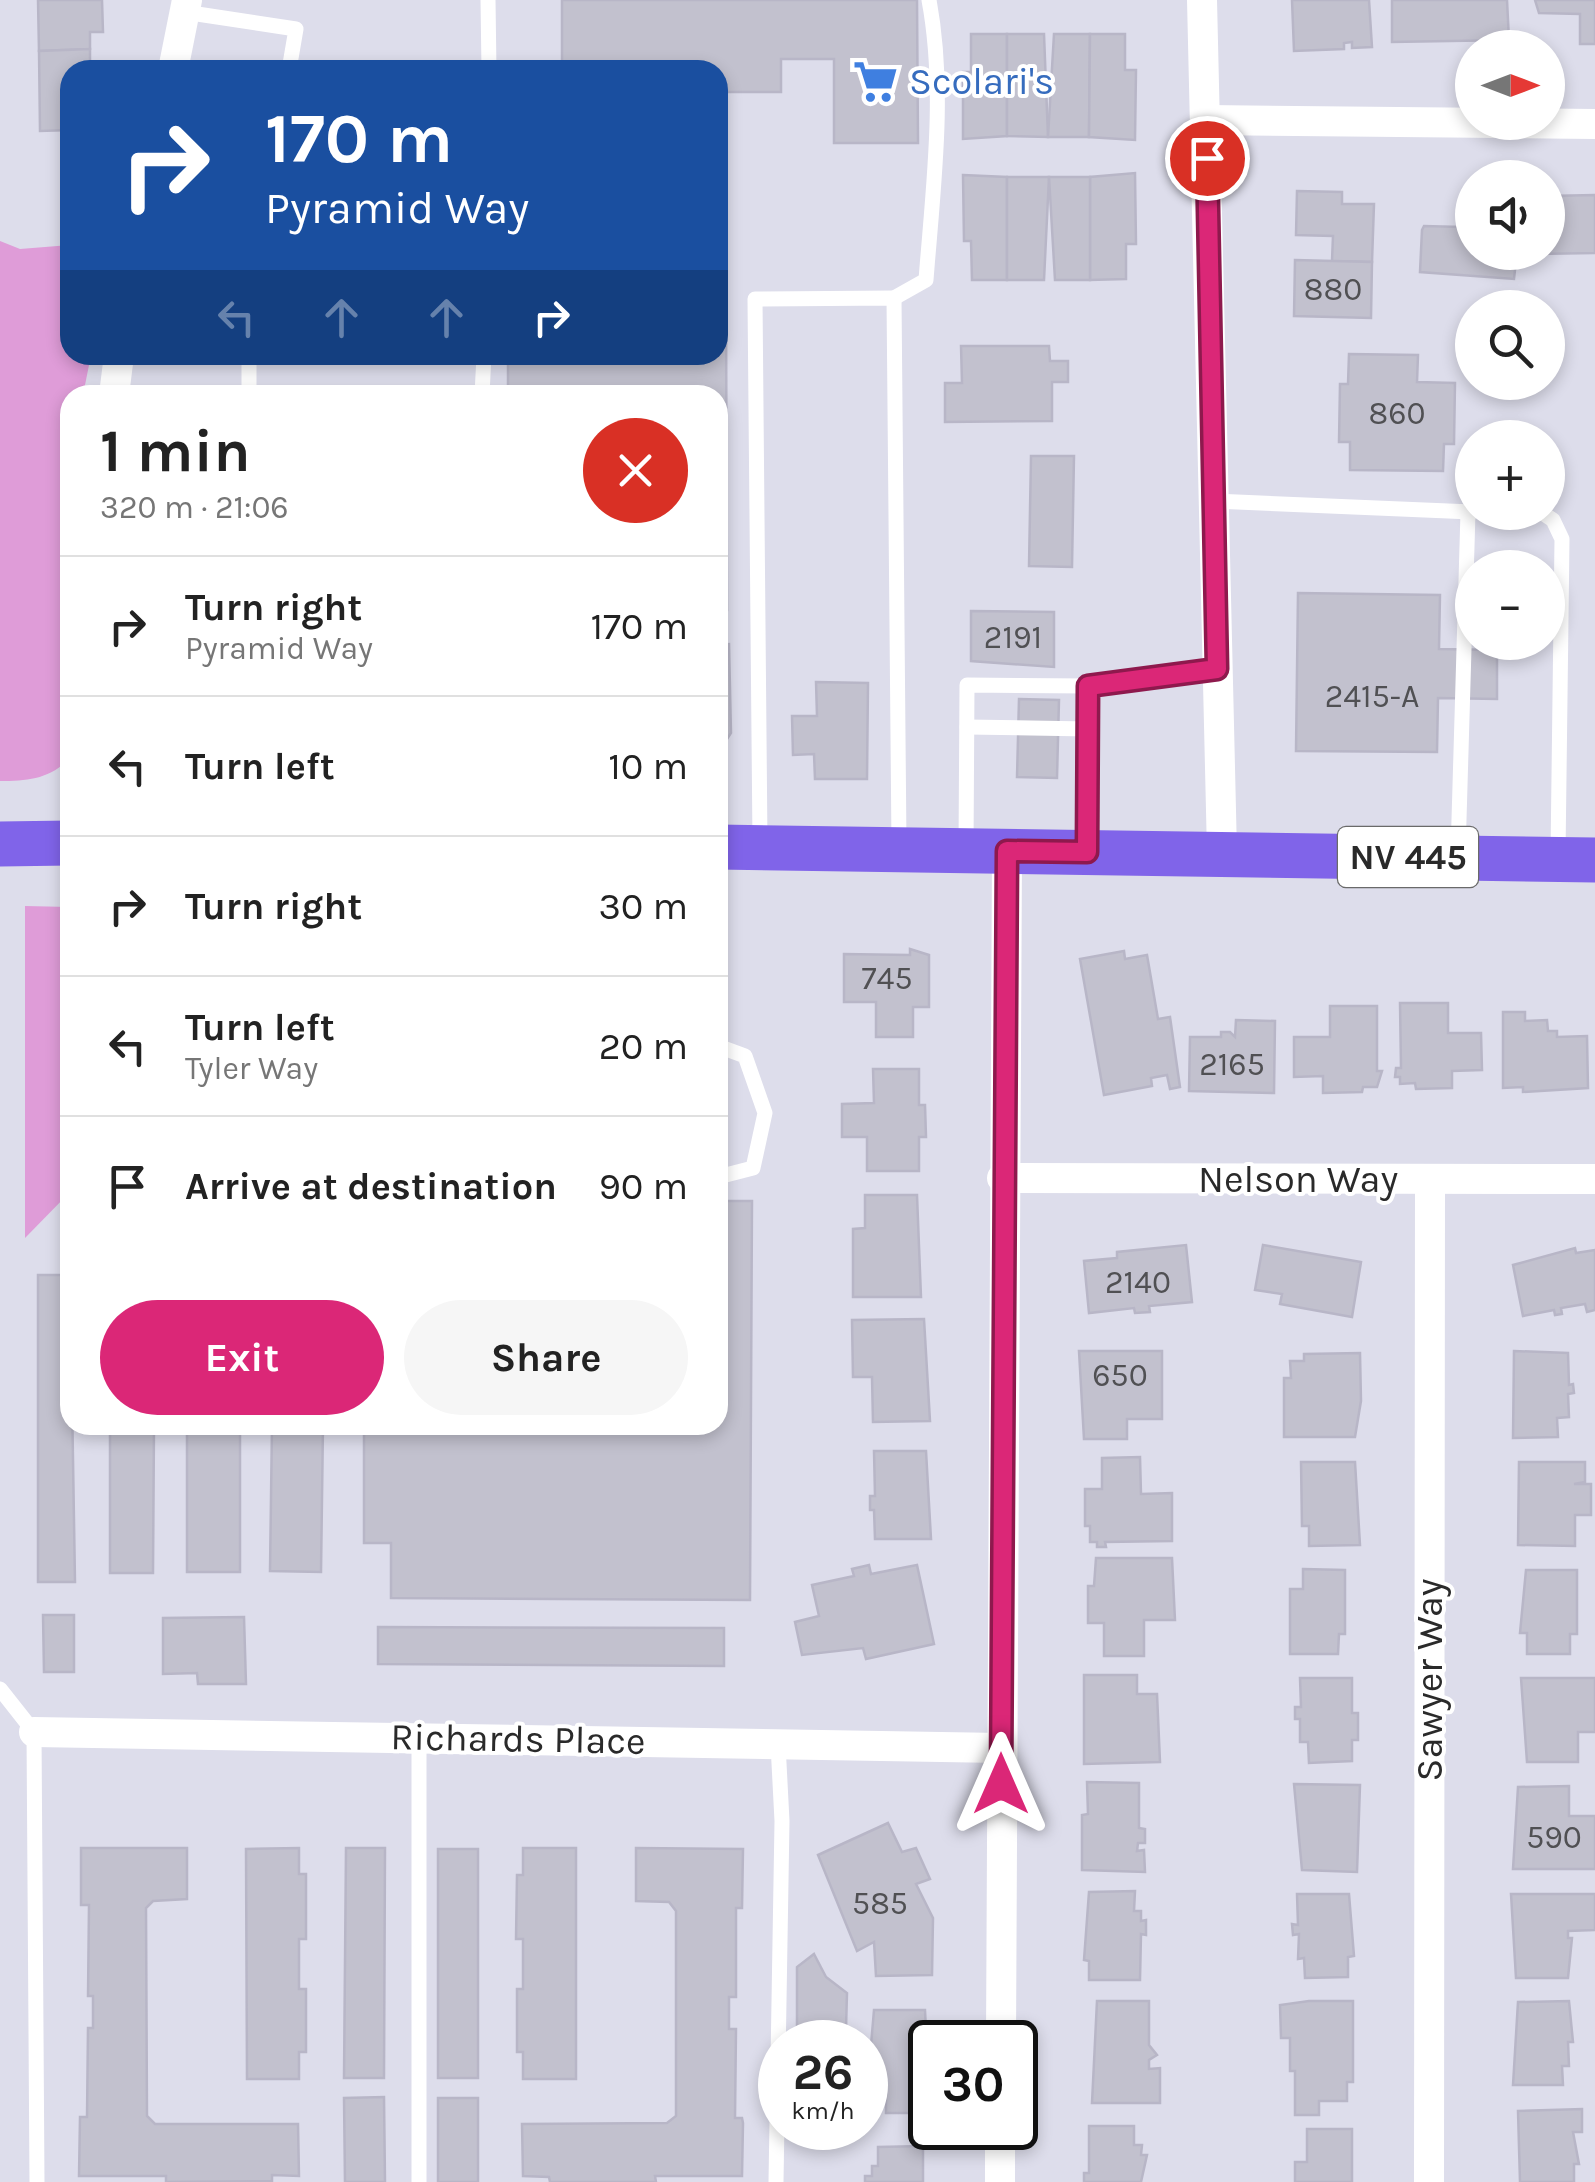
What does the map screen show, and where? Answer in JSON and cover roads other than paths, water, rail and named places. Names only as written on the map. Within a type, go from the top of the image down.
[{"type":"main road","points":[[0,844],[60,843]]},
{"type":"main road","name":"NV 445","points":[[739,847],[1576,860]]},
{"type":"street","points":[[1202,0],[1222,853]]},
{"type":"street","points":[[175,60],[186,6]]},
{"type":"street","points":[[1206,120],[1595,124]]},
{"type":"street","points":[[986,851],[1002,1178],[1000,2020]]},
{"type":"street","name":"Nelson Way","points":[[1002,1178],[1595,1179]]},
{"type":"street","name":"Sawyer Way","points":[[1429,2182],[1430,1179]]},
{"type":"street","name":"Richards Place","points":[[34,1732],[1001,1748]]},
{"type":"street","points":[[1000,2150],[1000,2182]]},
{"type":"lane","points":[[488,0],[489,60]]},
{"type":"lane","points":[[739,847],[755,299],[894,298],[926,280],[935,166],[936,35],[929,0]]},
{"type":"lane","points":[[186,6],[296,30],[291,60]]},
{"type":"lane","points":[[894,298],[899,849]]},
{"type":"lane","points":[[1214,500],[1455,511]]},
{"type":"lane","points":[[1458,858],[1469,530]]},
{"type":"lane","points":[[1558,530],[1562,539],[1576,860]]},
{"type":"lane","points":[[986,851],[967,728],[967,685],[1088,686],[1217,669]]},
{"type":"lane","points":[[1087,852],[1088,686]]},
{"type":"lane","points":[[967,728],[1088,729]]},
{"type":"lane","points":[[728,1050],[745,1056]]},
{"type":"lane","points":[[728,1056],[745,1056]]},
{"type":"lane","points":[[728,1174],[753,1168],[765,1114],[745,1056]]},
{"type":"lane","points":[[0,1689],[34,1732],[37,2182]]},
{"type":"lane","points":[[419,1738],[419,2182]]},
{"type":"lane","points":[[776,2182],[782,1820],[778,1744]]},
{"type":"place","name":"Scolari's","points":[[876,81]]}]
